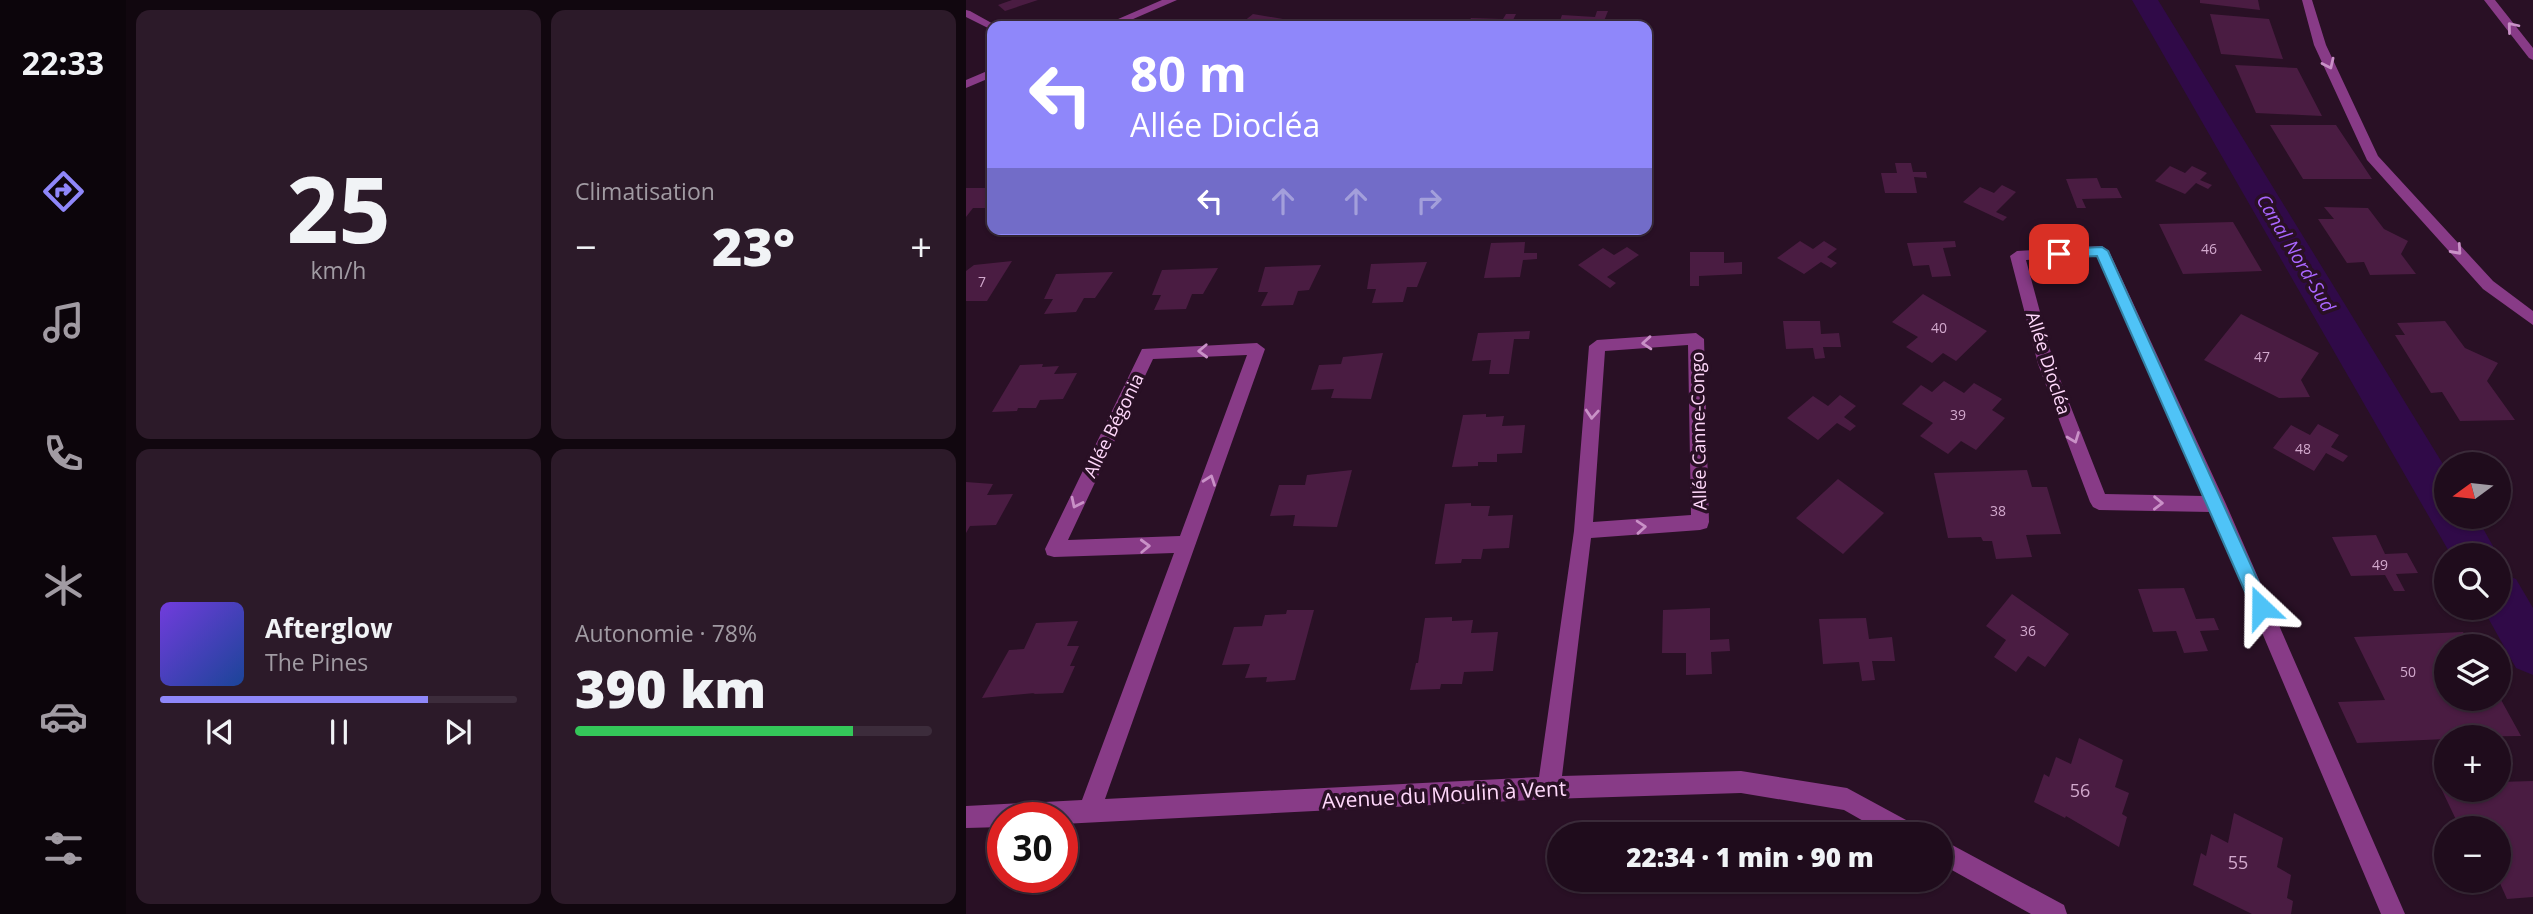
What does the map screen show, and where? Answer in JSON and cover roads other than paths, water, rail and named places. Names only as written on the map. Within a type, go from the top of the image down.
[{"type":"street","points":[[1120,21],[1172,0]]},
{"type":"street","points":[[2307,0],[2320,45],[2372,157],[2488,285],[2533,319]]},
{"type":"street","points":[[2489,0],[2533,56]]},
{"type":"street","points":[[966,13],[987,24]]},
{"type":"street","points":[[966,84],[987,76]]},
{"type":"street","name":"Allée Diocléa","points":[[2217,504],[2099,502],[2046,363],[2017,256],[2102,251],[2217,504],[2393,914]]},
{"type":"street","name":"Allée Canne-Congo","points":[[1549,788],[1583,531],[1597,346],[1696,339],[1700,522],[1583,531]]},
{"type":"street","name":"Allée Bégonia","points":[[1090,810],[1187,544],[1234,414],[1257,348],[1148,353],[1054,549],[1187,544]]},
{"type":"street","name":"Avenue du Moulin à Vent","points":[[966,817],[1549,788],[1741,782],[1847,799],[1888,822]]},
{"type":"street","points":[[1953,858],[2055,914]]},
{"type":"waterway","name":"Canal Nord-Sud","points":[[2145,0],[2434,486]]},
{"type":"waterway","name":"Canal Nord-Sud","points":[[2460,529],[2468,543]]},
{"type":"waterway","name":"Canal Nord-Sud","points":[[2511,614],[2533,652]]}]
